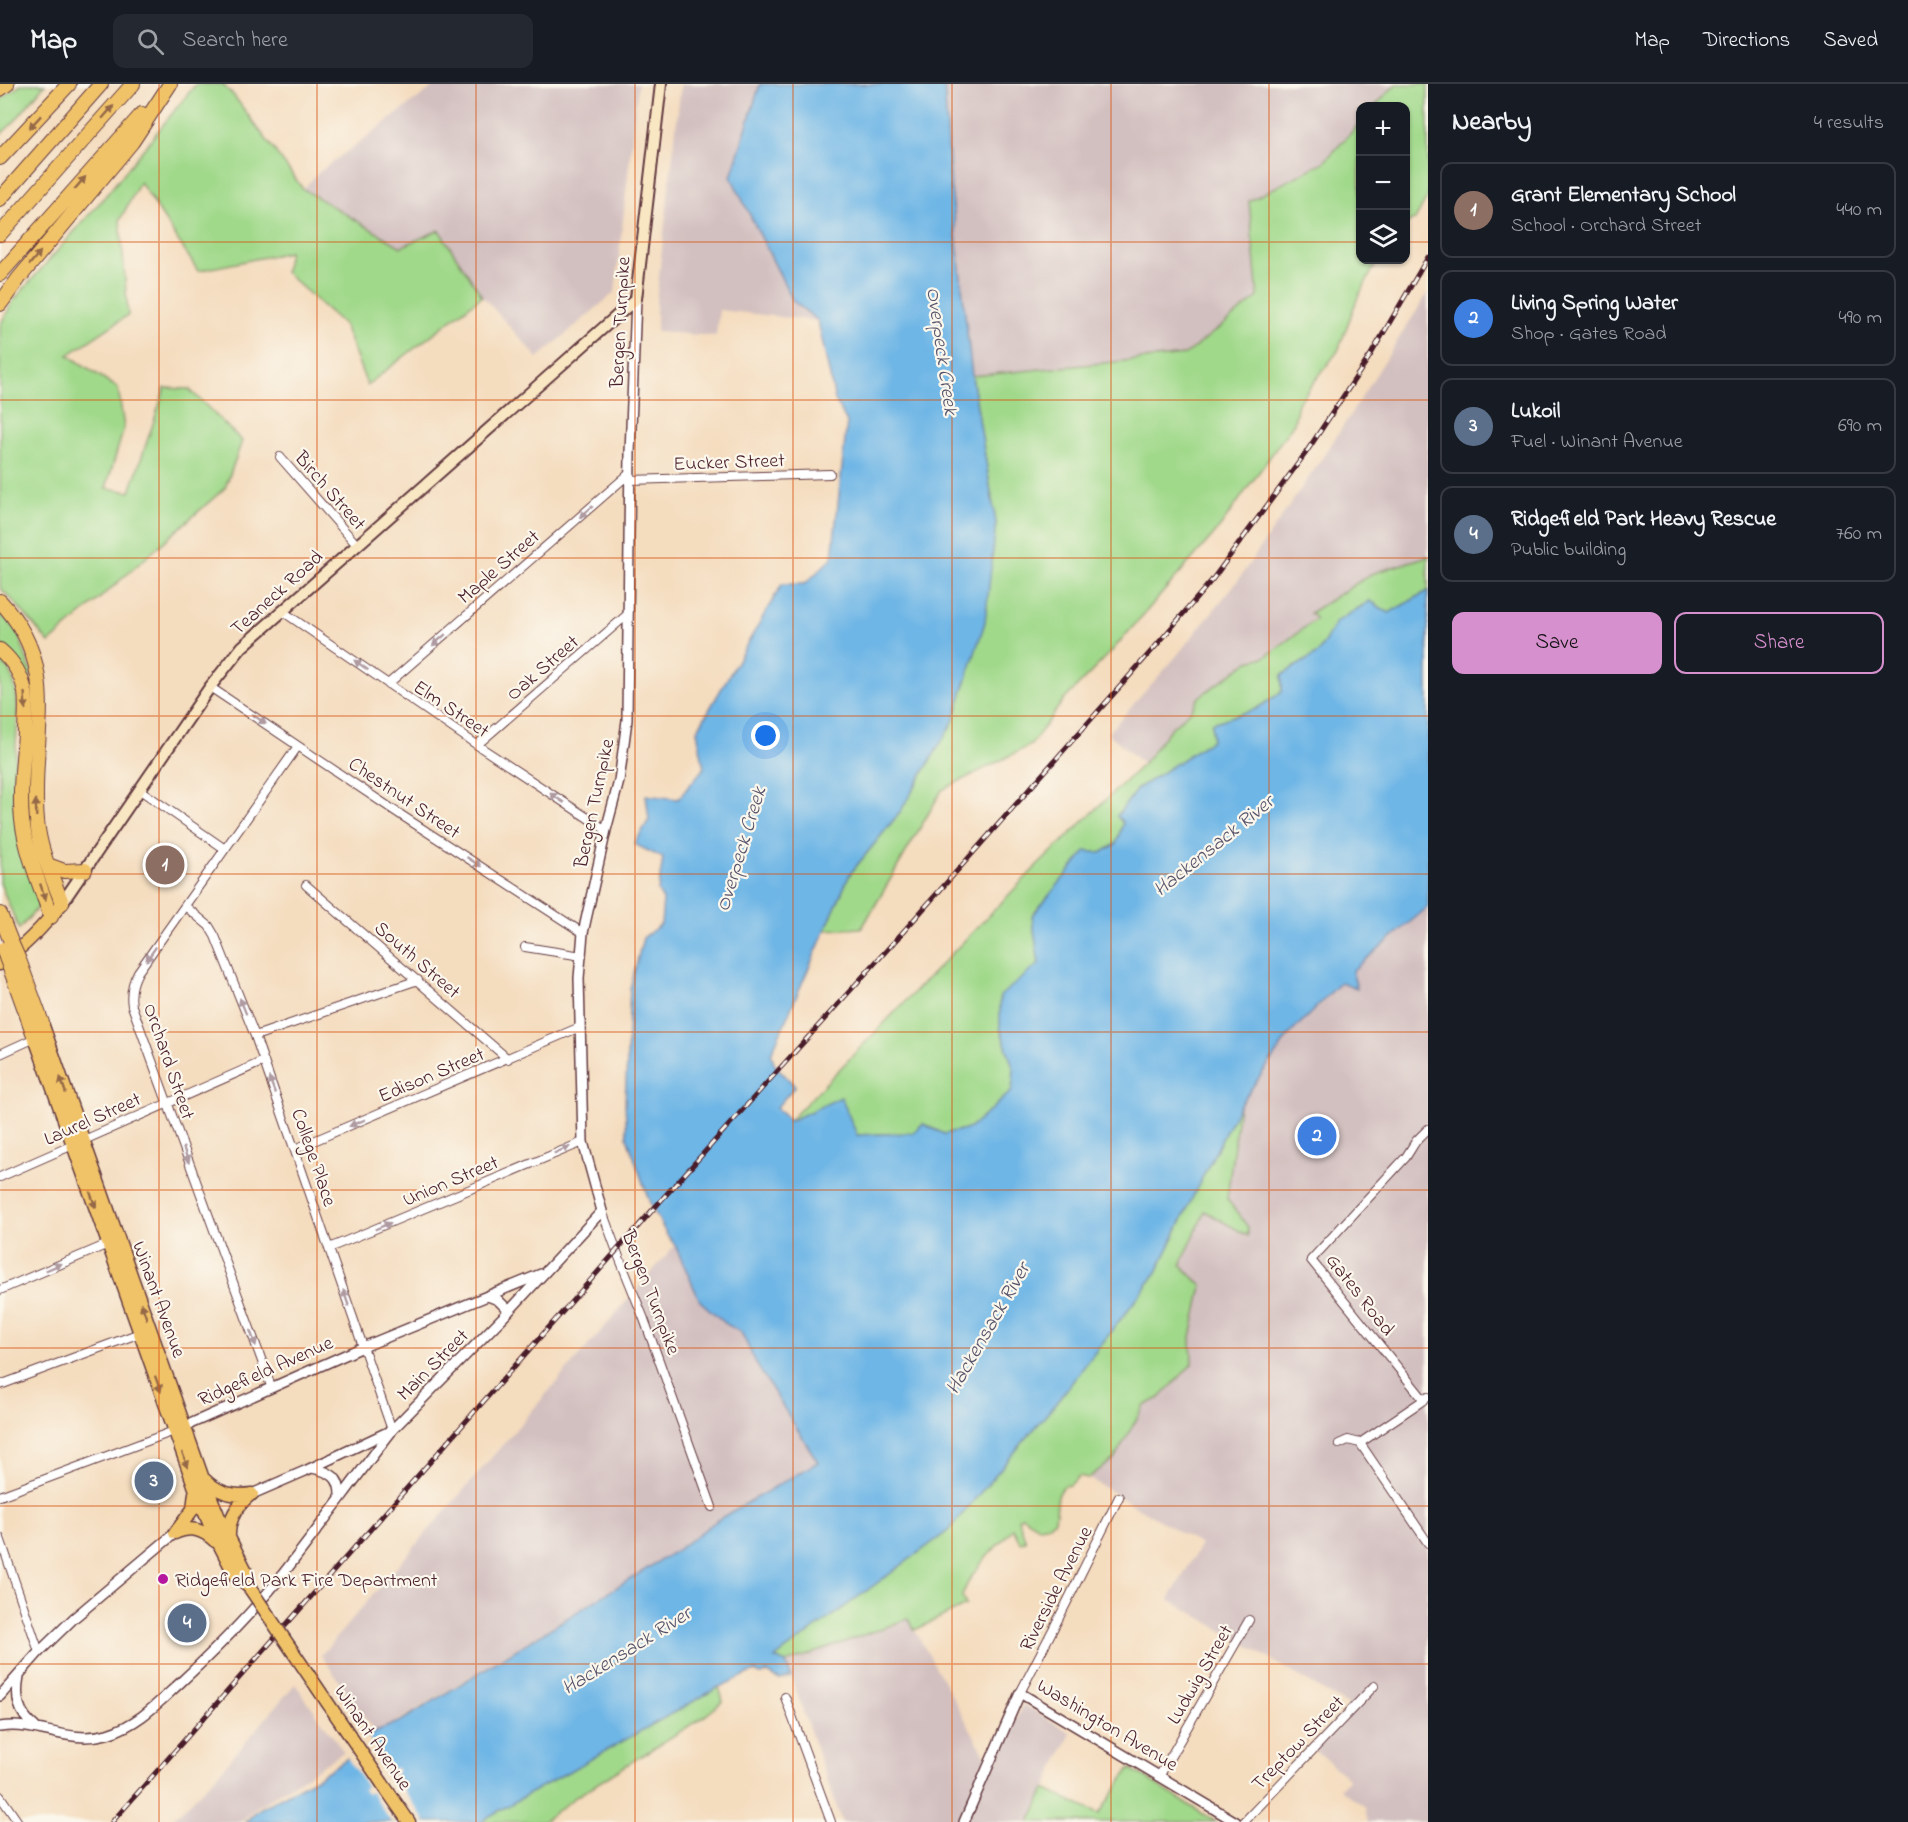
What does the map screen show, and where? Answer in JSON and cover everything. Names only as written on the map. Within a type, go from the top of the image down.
[{"type":"highway","points":[[0,89],[7,84]]},
{"type":"highway","points":[[0,158],[69,84]]},
{"type":"highway","points":[[0,199],[101,84]]},
{"type":"highway","points":[[0,234],[133,84]]},
{"type":"highway","points":[[0,274],[169,84]]},
{"type":"highway","points":[[0,304],[132,142],[169,84]]},
{"type":"highway","points":[[0,601],[14,617],[24,635],[33,654],[38,675],[40,708],[36,811],[40,843],[62,903]]},
{"type":"highway","points":[[0,650],[14,666],[25,693],[22,822],[26,843],[51,916]]},
{"type":"highway","points":[[48,865],[64,871],[85,870]]},
{"type":"highway","points":[[0,914],[9,964],[35,1038]]},
{"type":"highway","points":[[9,964],[42,1023]]},
{"type":"main road","name":"Bergen Turnpike","points":[[636,299],[661,84]]},
{"type":"main road","name":"Teaneck Road","points":[[9,964],[19,949],[62,903],[210,687],[242,647],[636,299]]},
{"type":"main road","name":"Winant Avenue","points":[[42,1023],[108,1244],[140,1333],[179,1429],[202,1476],[224,1542]]},
{"type":"main road","name":"Winant Avenue","points":[[35,1038],[78,1143],[179,1429],[195,1489],[224,1542],[246,1571],[248,1586],[409,1822]]},
{"type":"main road","points":[[202,1476],[224,1493],[252,1494]]},
{"type":"main road","points":[[175,1533],[193,1509],[195,1489]]},
{"type":"main road","points":[[175,1533],[189,1529],[199,1530],[224,1542],[235,1510],[252,1494]]},
{"type":"street","name":"Bergen Turnpike","points":[[636,299],[630,477],[627,720],[619,781],[583,933],[579,978],[583,1142],[602,1211],[712,1507]]},
{"type":"street","name":"Birch Street","points":[[280,457],[357,545]]},
{"type":"street","name":"Eucker Street","points":[[630,477],[830,474]]},
{"type":"street","name":"Maple Street","points":[[388,684],[630,477]]},
{"type":"street","name":"Elm Street","points":[[282,611],[477,745],[606,830]]},
{"type":"street","name":"Oak Street","points":[[477,745],[628,614]]},
{"type":"street","name":"Chestnut Street","points":[[210,687],[583,933]]},
{"type":"street","name":"Orchard Street","points":[[271,1386],[130,997],[135,978],[298,746]]},
{"type":"street","points":[[140,790],[225,849]]},
{"type":"street","name":"South Street","points":[[306,885],[508,1059]]},
{"type":"street","name":"College Place","points":[[185,906],[209,926],[215,936],[255,1036],[392,1430]]},
{"type":"street","points":[[525,946],[582,956]]},
{"type":"street","points":[[255,1036],[418,981]]},
{"type":"street","name":"Edison Street","points":[[295,1149],[580,1028]]},
{"type":"street","points":[[0,1053],[35,1038]]},
{"type":"street","name":"Laurel Street","points":[[0,1177],[264,1061]]},
{"type":"street","name":"Gates Road","points":[[1426,1399],[1311,1260],[1374,1193],[1428,1129]]},
{"type":"street","name":"Union Street","points":[[329,1248],[583,1142]]},
{"type":"street","name":"Main Street","points":[[252,1494],[392,1430],[509,1311],[602,1211]]},
{"type":"street","points":[[0,1290],[108,1244]]},
{"type":"street","name":"Ridgefield Avenue","points":[[0,1496],[179,1429],[271,1386],[543,1274]]},
{"type":"street","points":[[488,1296],[498,1300],[509,1311]]},
{"type":"street","points":[[0,1384],[140,1333]]},
{"type":"street","points":[[1360,1443],[1426,1399]]},
{"type":"street","points":[[0,1727],[22,1725],[56,1734],[89,1737],[119,1730],[146,1714],[219,1646],[255,1607],[308,1543],[392,1430]]},
{"type":"street","points":[[1339,1444],[1348,1440],[1360,1443],[1428,1542]]},
{"type":"street","points":[[312,1468],[328,1472],[336,1479],[340,1488],[340,1498]]},
{"type":"street","name":"Riverside Avenue","points":[[1020,1693],[1119,1497]]},
{"type":"street","points":[[0,1696],[39,1652],[74,1618],[175,1533]]},
{"type":"street","points":[[0,1538],[39,1652]]},
{"type":"street","name":"Ludwig Street","points":[[1160,1775],[1248,1620]]},
{"type":"street","points":[[20,1674],[17,1690],[18,1705],[26,1719],[35,1728]]},
{"type":"street","name":"Treptow Street","points":[[1244,1822],[1374,1686]]},
{"type":"street","name":"Washington Avenue","points":[[964,1822],[1020,1693],[1236,1822]]},
{"type":"street","points":[[785,1697],[831,1822]]},
{"type":"street","points":[[0,1796],[16,1821]]},
{"type":"shaded area","points":[[437,84],[638,84],[615,292],[538,358],[482,296],[439,230],[402,247],[303,189],[318,173]]},
{"type":"shaded area","points":[[681,84],[760,84],[731,177],[793,301],[818,321],[719,310],[716,336],[656,332],[656,302]]},
{"type":"shaded area","points":[[944,84],[1396,84],[1379,102],[1356,102],[1356,127],[1324,162],[1249,201],[1258,297],[1184,355],[972,376],[951,188]]},
{"type":"shaded area","points":[[1428,293],[1428,556],[1371,574],[1311,613],[1316,619],[1265,657],[1249,661],[1199,697],[1191,710],[1170,729],[1143,764],[1108,733],[1174,659],[1239,579],[1329,448]]},
{"type":"shaded area","points":[[1428,907],[1428,1822],[1368,1822],[1365,1807],[1340,1789],[1349,1779],[1311,1747],[1349,1706],[1169,1599],[1201,1545],[1088,1478],[1114,1459],[1144,1406],[1160,1398],[1192,1364],[1191,1337],[1202,1286],[1181,1265],[1205,1211],[1248,1235],[1248,1227],[1227,1199],[1239,1106],[1289,1034],[1352,971]]},
{"type":"shaded area","points":[[675,1245],[700,1301],[726,1324],[741,1332],[758,1367],[818,1462],[719,1519],[677,1550],[376,1734],[321,1655]]},
{"type":"shaded area","points":[[908,1618],[985,1755],[997,1760],[1023,1704],[1071,1733],[1030,1822],[842,1822],[786,1663]]},
{"type":"shaded area","points":[[295,1684],[344,1752],[257,1807],[241,1822],[170,1822],[220,1772]]},
{"type":"green space","points":[[22,84],[45,84],[15,121],[0,135],[0,100]]},
{"type":"green space","points":[[196,84],[225,84],[224,86],[234,96],[303,189],[401,247],[439,230],[482,296],[367,385],[344,325],[285,272],[289,252],[198,271],[140,182],[120,220],[128,315],[68,355],[118,388],[124,428],[106,488],[130,492],[165,388],[189,389],[242,441],[225,488],[49,643],[0,588],[0,325],[14,300],[103,199]]},
{"type":"green space","points":[[1396,84],[1428,84],[1428,196],[1415,220],[1410,222],[1410,102],[1379,102]]},
{"type":"green space","points":[[1356,127],[1356,264],[1376,264],[1357,299],[1338,351],[1298,403],[1294,423],[1220,527],[1110,653],[1062,702],[1031,745],[942,790],[862,928],[825,930],[850,874],[900,812],[953,722],[984,622],[996,523],[972,376],[1185,355],[1258,297],[1249,201],[1324,162]]},
{"type":"green space","points":[[1428,556],[1428,591],[1389,613],[1370,601],[1336,622],[1318,653],[1282,675],[1282,692],[1256,709],[1212,723],[1213,740],[1137,789],[1117,816],[1123,823],[1116,844],[1101,853],[1086,852],[1032,916],[1039,964],[1000,1028],[1014,1070],[1012,1091],[970,1128],[944,1134],[923,1124],[913,1133],[857,1135],[789,1121],[1035,868],[1143,764],[1170,729],[1191,710],[1199,697],[1249,661],[1265,657],[1316,619],[1310,613],[1371,574]]},
{"type":"green space","points":[[0,612],[18,633],[32,674],[28,678],[9,650],[0,644]]},
{"type":"green space","points":[[0,661],[10,672],[15,688],[17,727],[14,803],[24,860],[40,905],[19,929],[0,883]]},
{"type":"green space","points":[[1239,1106],[1227,1199],[1248,1227],[1248,1236],[1205,1211],[1181,1265],[1202,1286],[1191,1337],[1192,1364],[1160,1398],[1144,1406],[1114,1459],[1088,1478],[1079,1476],[1070,1485],[1063,1486],[1058,1496],[1055,1520],[1046,1526],[1038,1527],[1022,1516],[1018,1519],[1026,1541],[1020,1542],[1013,1529],[991,1552],[966,1586],[962,1596],[966,1605],[915,1630],[908,1619],[786,1663],[775,1658],[948,1531],[1056,1403],[1157,1272]]},
{"type":"green space","points":[[719,1687],[723,1701],[705,1716],[574,1798],[542,1822],[482,1822],[486,1818]]},
{"type":"green space","points":[[1130,1768],[1216,1822],[1030,1822],[1045,1789],[1099,1814]]},
{"type":"water","points":[[760,84],[944,84],[951,188],[972,376],[996,523],[985,622],[953,722],[900,812],[850,874],[771,1054],[775,1065],[795,1086],[776,1108],[790,1121],[841,1097],[857,1135],[912,1133],[923,1124],[944,1134],[970,1128],[1012,1091],[1014,1070],[1000,1028],[1000,996],[1039,964],[1032,916],[1086,851],[1101,853],[1116,844],[1123,823],[1117,816],[1137,789],[1212,740],[1212,723],[1256,709],[1282,692],[1282,675],[1318,653],[1336,622],[1370,601],[1389,613],[1428,591],[1428,907],[1352,971],[1357,988],[1341,982],[1289,1035],[1239,1106],[1157,1272],[1056,1403],[948,1531],[775,1658],[786,1663],[791,1677],[780,1680],[768,1673],[760,1675],[755,1671],[719,1687],[482,1822],[245,1822],[259,1809],[348,1758],[374,1732],[401,1721],[677,1550],[719,1519],[818,1462],[758,1367],[741,1332],[726,1324],[700,1301],[675,1245],[650,1203],[627,1137],[625,1104],[630,989],[643,938],[661,924],[663,900],[658,891],[663,858],[634,844],[649,820],[646,795],[678,799],[704,768],[697,731],[782,584],[805,584],[832,558],[847,422],[835,400],[818,321],[793,301],[731,177]]},
{"type":"pier","points":[[367,1735],[388,1766],[392,1769],[396,1768],[398,1771],[394,1776],[426,1822],[391,1822],[371,1792],[367,1794],[363,1790],[366,1787],[364,1783],[346,1756]]},
{"type":"railway","points":[[112,1822],[664,1197],[903,932],[1212,580],[1305,454],[1370,356],[1428,257]]},
{"type":"place","name":"Grant Elementary School","points":[[165,865]]},
{"type":"place","name":"Living Spring Water","points":[[1317,1136]]},
{"type":"place","name":"Lukoil","points":[[154,1481]]},
{"type":"place","name":"Ridgefield Park Fire Department","points":[[163,1579]]},
{"type":"place","name":"Ridgefield Park Heavy Rescue","points":[[187,1623]]},
{"type":"water label","name":"Overpeck Creek","points":[[943,351]]},
{"type":"water label","name":"Hackensack River","points":[[1213,845]]},
{"type":"water label","name":"Overpeck Creek","points":[[740,849]]},
{"type":"water label","name":"Hackensack River","points":[[987,1328]]},
{"type":"water label","name":"Hackensack River","points":[[626,1650]]}]
